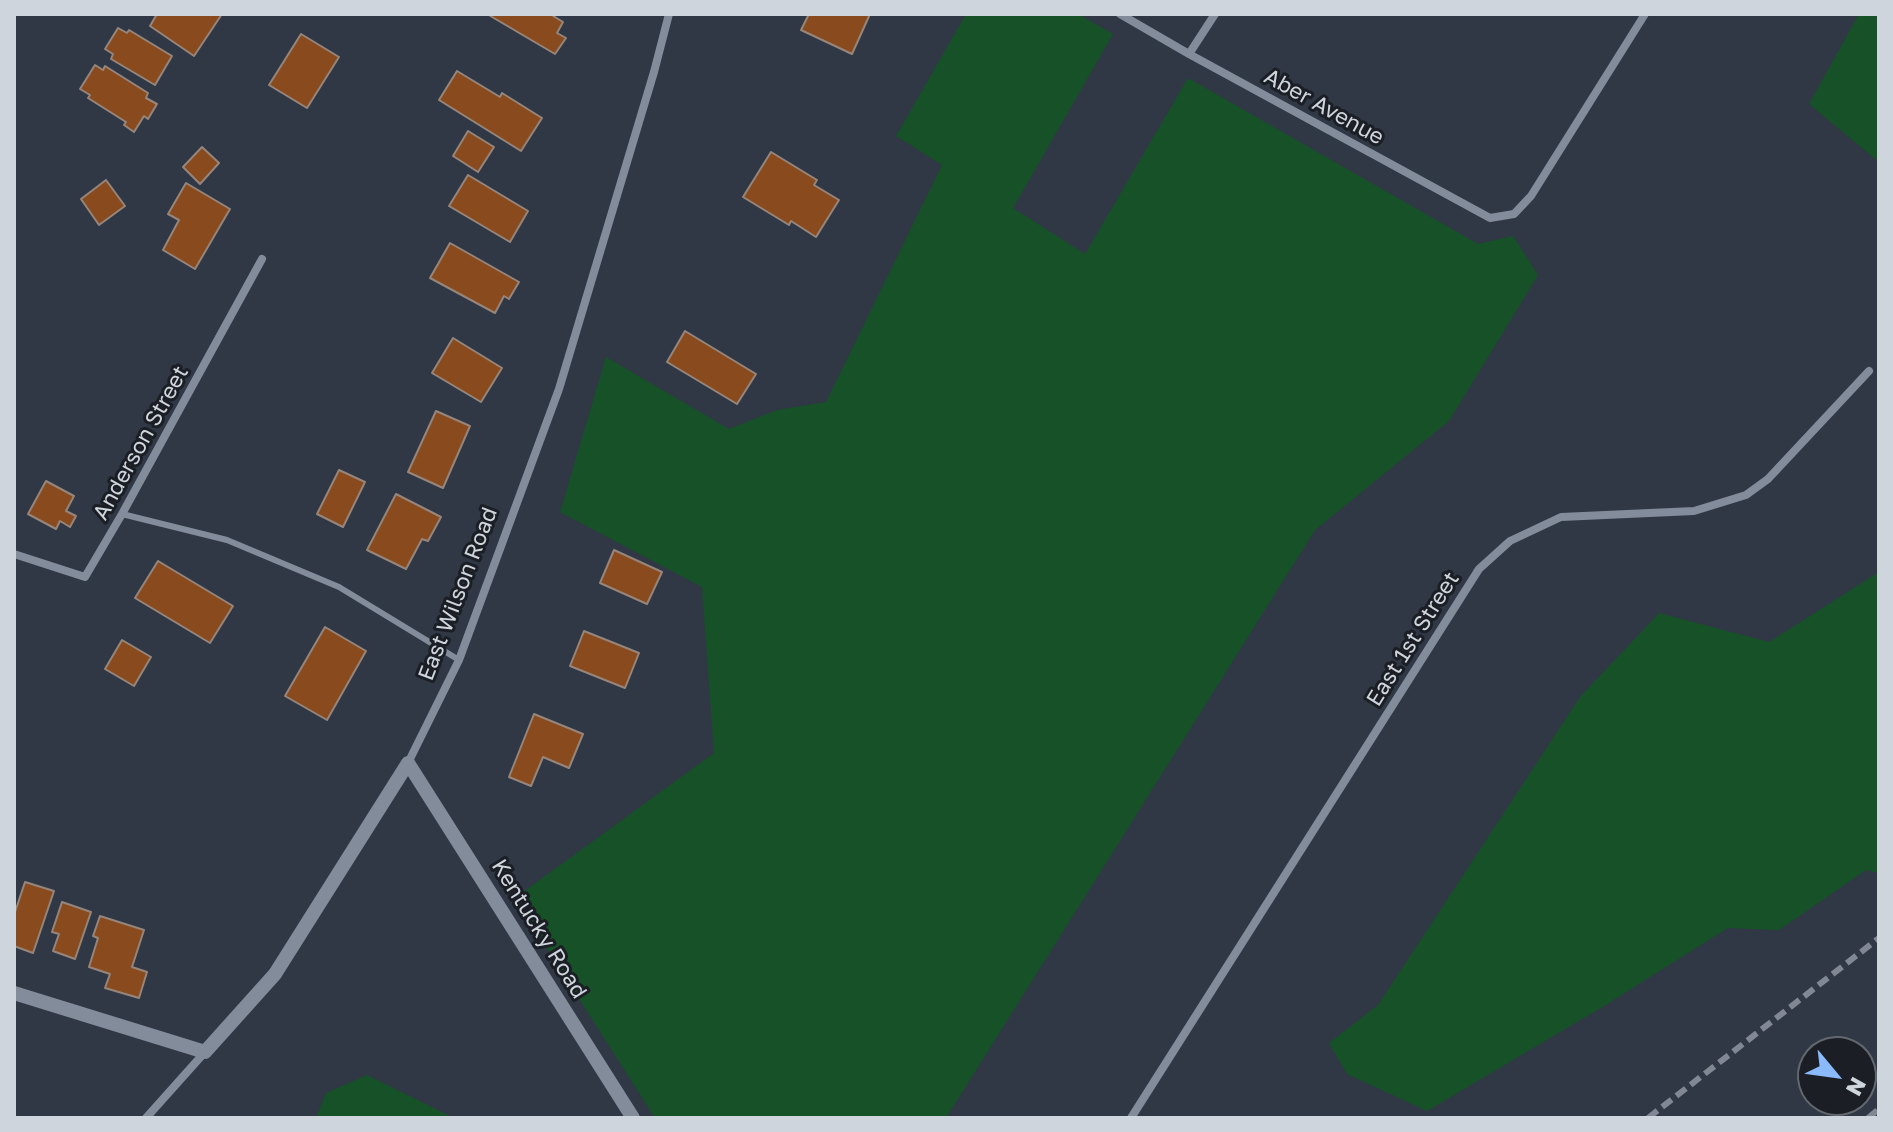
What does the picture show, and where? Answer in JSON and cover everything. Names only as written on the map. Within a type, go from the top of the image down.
[{"type":"street","name":"East Wilson Road","points":[[146,1118],[275,974],[408,763],[459,660],[559,389],[669,14]]},
{"type":"street","name":"Aber Avenue","points":[[1120,14],[1490,218],[1514,214],[1531,196],[1645,14]]},
{"type":"street","points":[[1189,54],[1215,14]]},
{"type":"street","name":"Anderson Street","points":[[14,554],[85,577],[262,259]]},
{"type":"street","name":"East 1st Street","points":[[1131,1118],[1479,569],[1510,541],[1561,517],[1694,511],[1746,495],[1768,479],[1869,371]]},
{"type":"street","name":"Kentucky Road","points":[[408,763],[633,1118]]},
{"type":"street","points":[[14,993],[205,1052]]},
{"type":"lane","points":[[122,514],[227,540],[339,587],[459,660]]},
{"type":"green space","points":[[966,14],[1078,14],[1113,34],[1013,208],[1085,254],[1188,78],[1478,244],[1513,236],[1538,275],[1449,421],[1315,530],[946,1118],[655,1118],[515,898],[714,753],[702,587],[560,512],[606,357],[729,429],[777,410],[826,402],[942,165],[896,136]]},
{"type":"green space","points":[[1859,14],[1879,14],[1879,162],[1809,104]]},
{"type":"green space","points":[[1879,572],[1879,873],[1866,870],[1779,930],[1728,928],[1427,1111],[1347,1074],[1329,1043],[1378,1005],[1580,697],[1659,613],[1769,642]]},
{"type":"green space","points":[[367,1075],[454,1118],[316,1118],[326,1093]]},
{"type":"building","points":[[157,14],[222,14],[194,56],[150,26]]},
{"type":"building","points":[[487,14],[550,14],[563,22],[557,33],[566,38],[555,54]]},
{"type":"building","points":[[809,14],[870,14],[852,54],[801,30]]},
{"type":"building","points":[[118,28],[127,33],[129,30],[172,56],[155,85],[111,59],[113,54],[105,49]]},
{"type":"building","points":[[301,34],[339,57],[307,108],[269,85]]},
{"type":"building","points":[[95,65],[103,70],[105,66],[148,93],[146,98],[157,104],[148,119],[144,116],[134,132],[124,125],[126,122],[88,98],[90,95],[80,89]]},
{"type":"building","points":[[457,71],[500,97],[502,93],[542,118],[521,151],[439,100]]},
{"type":"building","points":[[468,131],[494,147],[478,172],[453,156]]},
{"type":"building","points":[[202,147],[219,163],[200,184],[183,167]]},
{"type":"building","points":[[771,152],[817,180],[814,185],[839,200],[816,237],[791,221],[789,225],[743,197]]},
{"type":"building","points":[[468,175],[528,211],[510,242],[449,206]]},
{"type":"building","points":[[106,180],[125,206],[99,225],[81,199]]},
{"type":"building","points":[[186,183],[230,209],[195,269],[163,250],[179,220],[168,214]]},
{"type":"building","points":[[450,243],[519,282],[509,299],[504,296],[495,313],[430,278]]},
{"type":"building","points":[[685,331],[756,374],[737,404],[667,362]]},
{"type":"building","points":[[453,338],[502,368],[481,402],[432,373]]},
{"type":"building","points":[[436,411],[470,426],[443,488],[408,472]]},
{"type":"building","points":[[339,470],[365,482],[343,527],[317,514]]},
{"type":"building","points":[[46,481],[74,496],[66,511],[76,516],[70,527],[60,521],[56,529],[28,514]]},
{"type":"building","points":[[396,494],[441,517],[428,541],[422,539],[406,569],[367,550]]},
{"type":"building","points":[[614,550],[662,572],[647,604],[600,583]]},
{"type":"building","points":[[158,561],[233,606],[210,643],[135,598]]},
{"type":"building","points":[[325,627],[366,651],[327,720],[285,696]]},
{"type":"building","points":[[584,631],[639,653],[625,688],[570,666]]},
{"type":"building","points":[[122,640],[151,657],[134,686],[105,669]]},
{"type":"building","points":[[534,714],[583,734],[569,768],[543,757],[531,786],[509,777]]},
{"type":"building","points":[[25,882],[54,891],[33,953],[14,946],[14,915]]},
{"type":"building","points":[[62,902],[91,912],[75,959],[53,951],[59,934],[52,932]]},
{"type":"building","points":[[100,916],[144,930],[132,967],[147,972],[139,998],[105,988],[110,974],[89,967],[98,938],[93,936]]},
{"type":"railway","points":[[1648,1118],[1879,938]]},
{"type":"railway","points":[[1868,1118],[1879,1109]]}]
